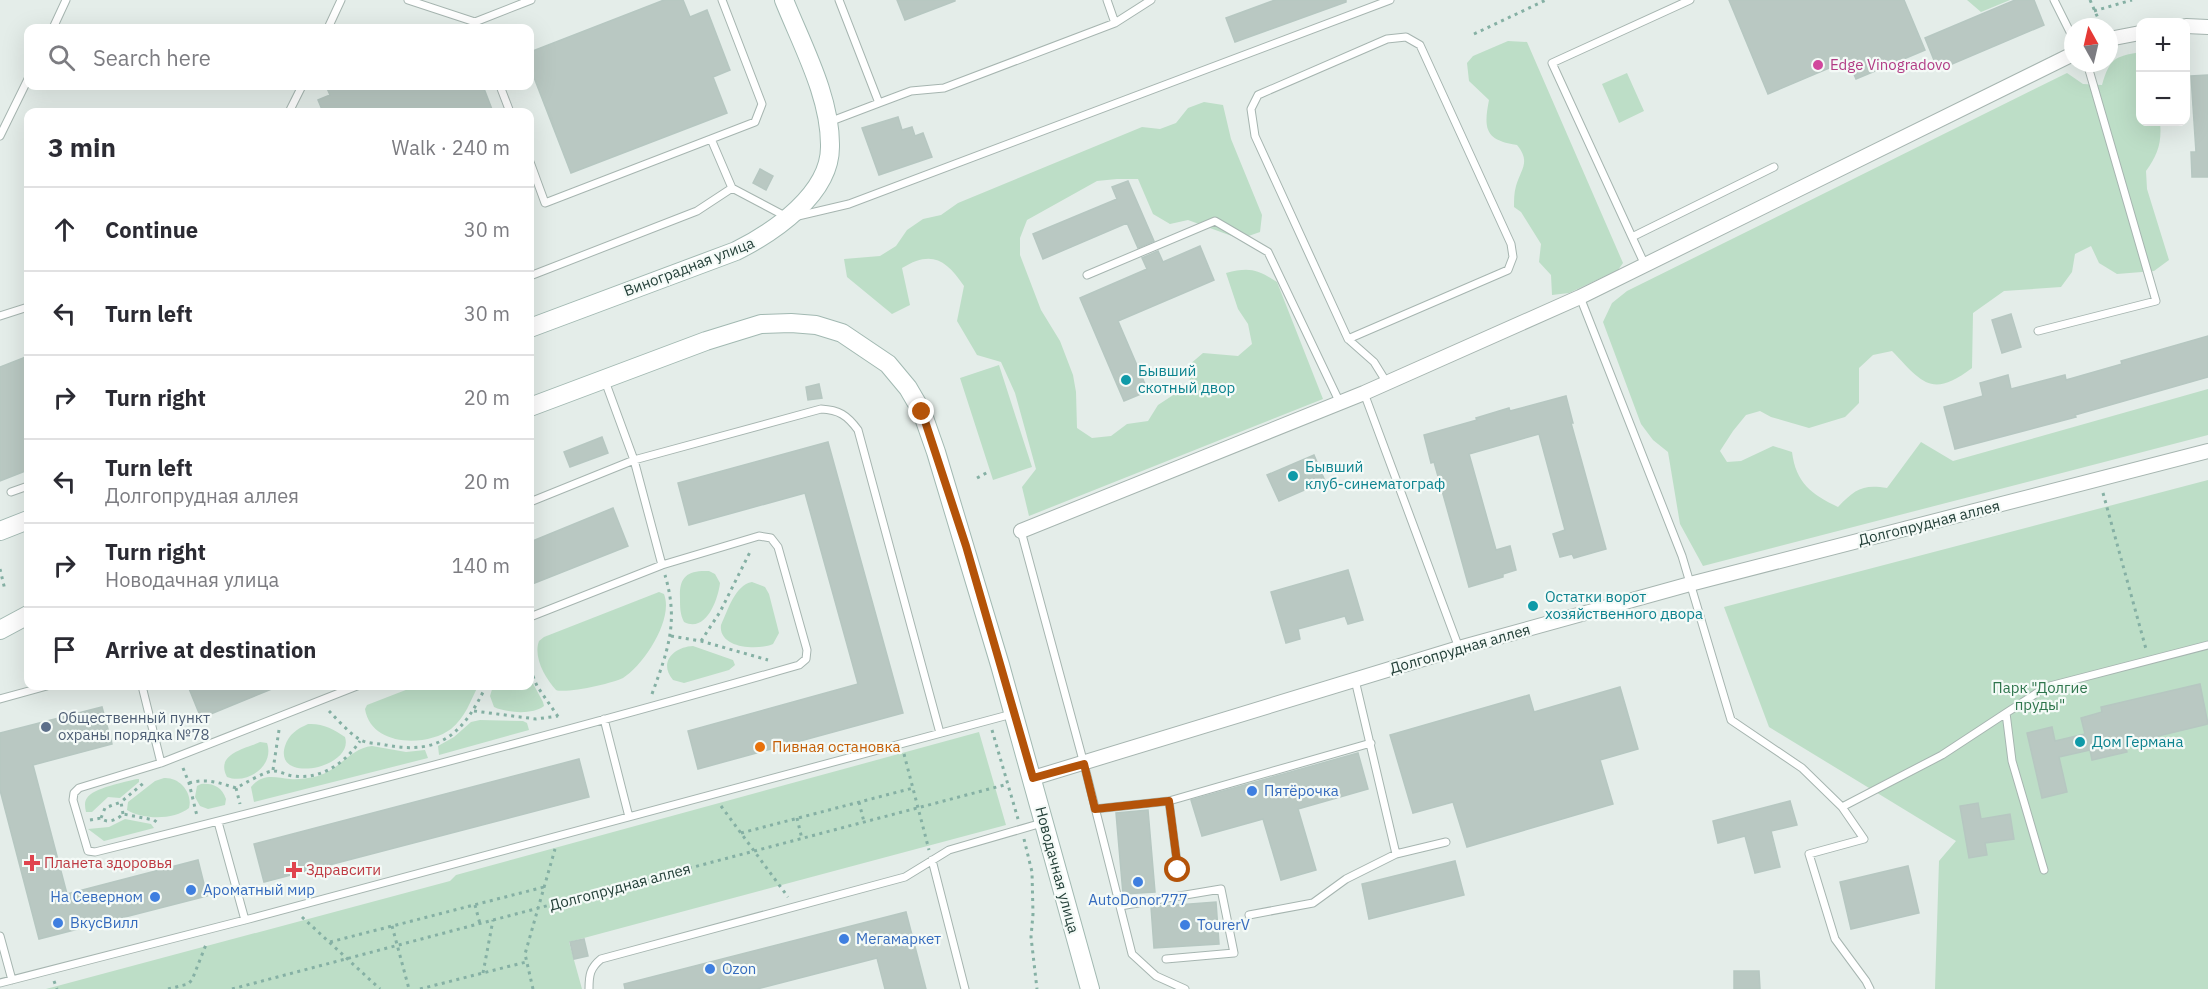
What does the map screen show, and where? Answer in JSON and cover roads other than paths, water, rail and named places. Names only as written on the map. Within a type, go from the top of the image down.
[{"type":"street","name":"Виноградная улица","points":[[534,327],[736,251],[760,239],[789,218],[808,197],[825,173],[831,149],[829,122],[825,102],[784,0]]},
{"type":"street","points":[[2190,27],[2208,27]]},
{"type":"street","points":[[2118,37],[2136,34]]},
{"type":"street","points":[[1021,531],[1364,393],[1580,297],[2064,58]]},
{"type":"street","name":"Новодачная улица","points":[[534,405],[724,334],[761,324],[816,325],[842,333],[888,364],[908,388],[922,412],[966,546],[1033,778],[1090,989]]},
{"type":"street","name":"Долгопрудная аллея","points":[[1033,778],[1459,648],[1690,584],[2208,451]]},
{"type":"street","points":[[1,528],[24,521]]},
{"type":"street","points":[[0,630],[24,617]]},
{"type":"lane","points":[[54,24],[66,0]]},
{"type":"lane","points":[[330,24],[341,0]]},
{"type":"lane","points":[[408,0],[473,24]]},
{"type":"lane","points":[[478,24],[531,0]]},
{"type":"lane","points":[[534,179],[545,203],[755,122],[762,104],[722,0]]},
{"type":"lane","points":[[840,0],[879,103]]},
{"type":"lane","points":[[1107,0],[1115,23]]},
{"type":"lane","points":[[829,122],[911,91],[944,88],[1115,23],[1151,0]]},
{"type":"lane","points":[[711,139],[732,188],[789,218],[849,204],[1390,0]]},
{"type":"lane","points":[[1645,265],[1552,63],[1690,0]]},
{"type":"lane","points":[[2054,0],[2064,20]]},
{"type":"lane","points":[[1348,339],[1508,270],[1513,257],[1511,244],[1420,45],[1406,37],[1387,39],[1258,95],[1251,109],[1255,136],[1348,339],[1374,362],[1387,383]]},
{"type":"lane","points":[[2038,331],[2156,301],[2090,72]]},
{"type":"lane","points":[[0,136],[24,87]]},
{"type":"lane","points":[[291,108],[300,90]]},
{"type":"lane","points":[[502,90],[508,108]]},
{"type":"lane","points":[[1632,237],[1774,167]]},
{"type":"lane","points":[[534,274],[697,212],[732,188]]},
{"type":"lane","points":[[1087,274],[1215,221],[1268,252],[1340,403]]},
{"type":"lane","points":[[1580,297],[1682,556],[1731,720],[1802,768],[1842,807],[1864,839],[1809,854],[1835,939],[1870,989]]},
{"type":"lane","points":[[0,316],[24,309]]},
{"type":"lane","points":[[604,378],[633,460],[662,565]]},
{"type":"lane","points":[[1364,393],[1459,648]]},
{"type":"lane","points":[[534,500],[633,460],[821,409],[836,410],[849,418],[858,430],[940,733]]},
{"type":"lane","points":[[10,492],[24,487]]},
{"type":"lane","points":[[1021,531],[1132,954],[1156,976],[1185,989]]},
{"type":"lane","points":[[347,690],[161,763],[79,789],[74,793],[79,823],[88,851],[95,852],[199,827],[567,729],[799,665],[806,659],[807,650],[778,547],[771,538],[759,536],[662,565],[534,615]]},
{"type":"lane","points":[[1842,807],[1942,755],[2046,687],[2208,645]]},
{"type":"lane","points":[[1355,680],[1396,854]]},
{"type":"lane","points":[[0,699],[33,690]]},
{"type":"lane","points":[[143,690],[161,763]]},
{"type":"lane","points":[[0,983],[245,920],[1014,713]]},
{"type":"lane","points":[[2006,713],[2012,761],[2044,870]]},
{"type":"lane","points":[[604,719],[629,817]]},
{"type":"lane","points":[[1095,809],[1169,801],[1371,743]]},
{"type":"lane","points":[[1169,801],[1178,870]]},
{"type":"lane","points":[[218,822],[245,920]]},
{"type":"lane","points":[[589,989],[592,966],[600,959],[905,877],[949,850],[1045,823]]},
{"type":"lane","points":[[1249,915],[1313,903],[1346,879],[1396,854],[1446,842]]},
{"type":"lane","points":[[932,860],[965,989]]},
{"type":"lane","points":[[1120,906],[1221,889],[1234,953],[1166,959]]},
{"type":"lane","points":[[0,936],[12,980]]},
{"type":"place","name":"Edge Vinogradovo","points":[[1818,65]]},
{"type":"place","name":"Бывший скотный двор","points":[[1126,380]]},
{"type":"place","name":"Бывший клуб-синематограф","points":[[1293,476]]},
{"type":"place","name":"Остатки ворот хозяйственного двора","points":[[1533,606]]},
{"type":"place","name":"Общественный пункт охраны порядка №78","points":[[46,727]]},
{"type":"place","name":"Дом Германа","points":[[2080,742]]},
{"type":"place","name":"Пивная остановка","points":[[760,747]]},
{"type":"place","name":"Пятёрочка","points":[[1252,791]]},
{"type":"place","name":"Планета здоровья","points":[[32,863]]},
{"type":"place","name":"Здравсити","points":[[294,870]]},
{"type":"place","name":"AutoDonor777","points":[[1138,882]]},
{"type":"place","name":"Ароматный мир","points":[[191,890]]},
{"type":"place","name":"На Северном","points":[[155,897]]},
{"type":"place","name":"ВкусВилл","points":[[58,923]]},
{"type":"place","name":"TourerV","points":[[1185,925]]},
{"type":"place","name":"Мегамаркет","points":[[844,939]]},
{"type":"place","name":"Ozon","points":[[710,969]]},
{"type":"park label","name":"Парк \"Долгие пруды\"","points":[[2040,696]]}]
